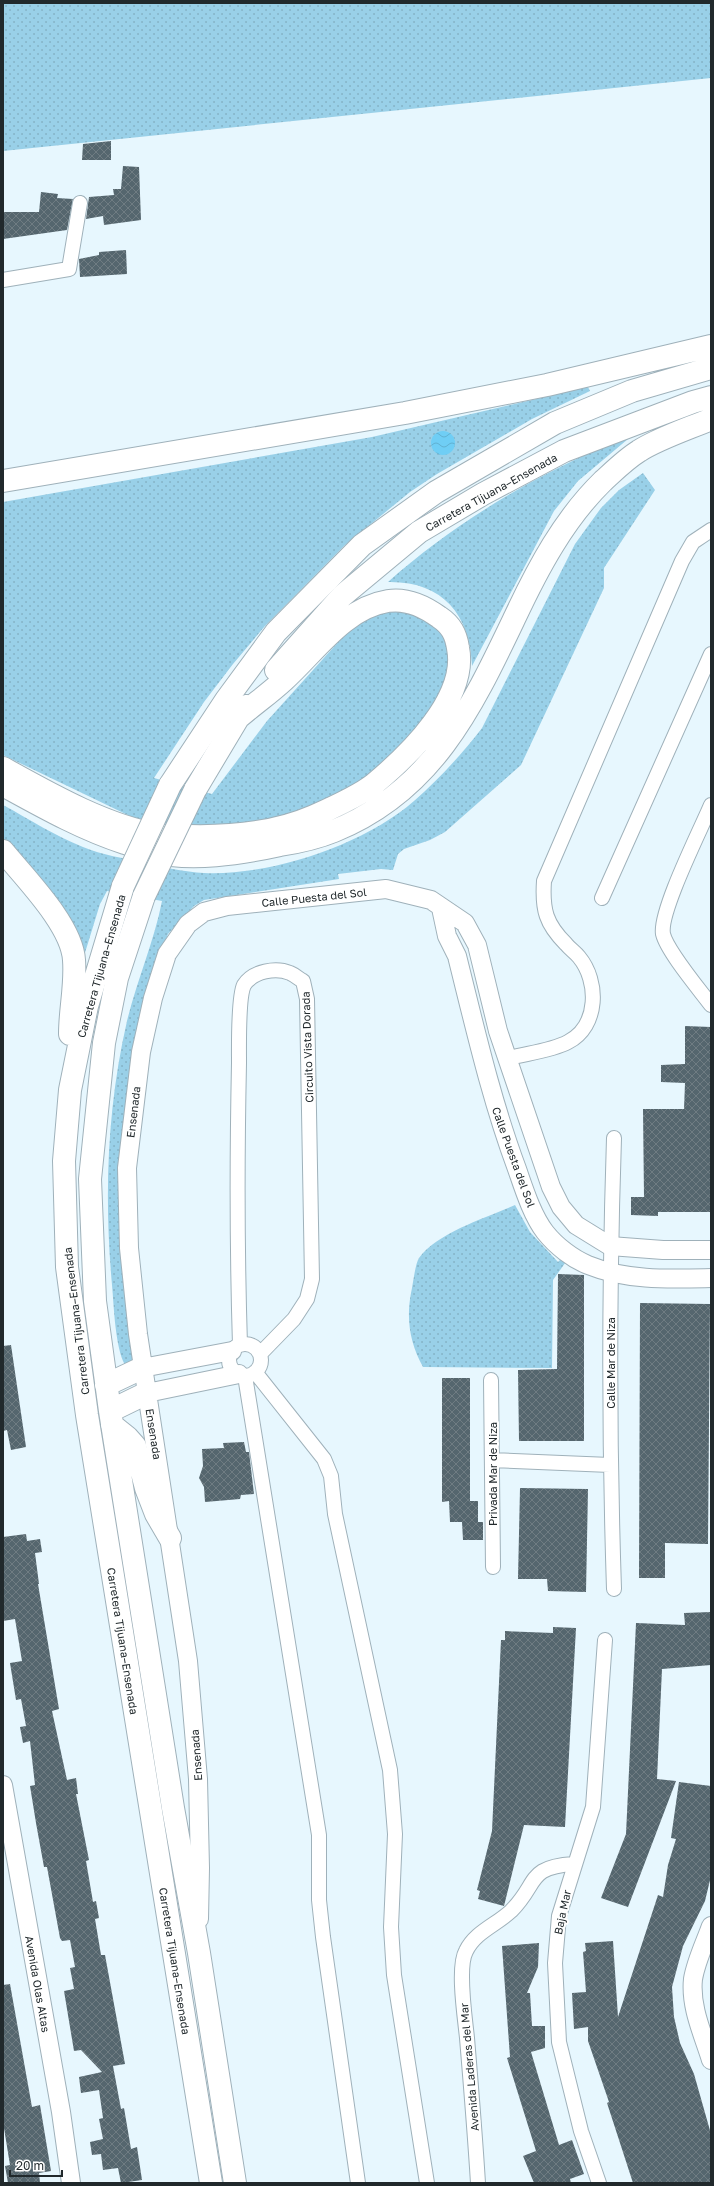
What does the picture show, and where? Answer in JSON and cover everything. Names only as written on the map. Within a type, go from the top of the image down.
[{"type":"highway","points":[[3,481],[405,413],[547,385],[711,346]]},
{"type":"highway","name":"Carretera Tijuana–Ensenada","points":[[211,2183],[87,1415],[68,1274],[64,1161],[70,1090],[88,1006],[123,886],[170,785],[226,700],[276,632],[362,545],[436,492],[555,423],[632,391],[711,368]]},
{"type":"highway","name":"Carretera Tijuana–Ensenada","points":[[235,2183],[173,1808],[111,1418],[95,1301],[90,1179],[105,1035],[117,978],[144,896],[195,790],[238,718],[285,658],[342,596],[419,532],[483,494],[564,451],[693,402],[711,397]]},
{"type":"highway","points":[[3,785],[95,833],[151,852],[195,856],[260,849],[309,839],[334,832],[368,816],[400,793],[436,757],[465,717],[536,574],[574,514],[603,482],[639,450],[711,419]]},
{"type":"highway","points":[[3,768],[101,818],[159,835],[222,836],[262,832],[313,817],[372,785],[416,743],[436,720],[451,696],[458,673],[460,655],[456,636],[448,622],[430,610],[410,601],[388,601],[369,607],[350,617],[284,680],[238,718]]},
{"type":"highway","points":[[3,851],[53,911],[72,944],[74,980],[70,1027],[70,1090]]},
{"type":"highway","points":[[106,1385],[142,1368]]},
{"type":"highway","points":[[147,1393],[111,1418],[135,1446],[148,1495],[156,1514],[170,1538]]},
{"type":"street","points":[[3,280],[69,269],[80,203]]},
{"type":"street","points":[[509,1058],[568,1042],[583,1030],[593,1007],[592,981],[580,957],[551,928],[544,912],[544,881],[682,561],[693,542],[711,530]]},
{"type":"street","points":[[602,898],[711,654]]},
{"type":"street","points":[[711,805],[665,913],[664,934],[677,960],[711,1005]]},
{"type":"street","name":"Calle Puesta del Sol","points":[[188,924],[204,912],[227,906],[386,889],[431,900],[465,923],[477,945],[498,1031],[509,1058],[523,1107],[551,1187],[561,1207],[576,1225],[610,1246],[663,1250],[711,1250]]},
{"type":"street","name":"Calle Puesta del Sol","points":[[441,908],[447,936],[456,956],[498,1117],[521,1181],[540,1224],[546,1233],[573,1257],[588,1265],[610,1272],[642,1278],[711,1278]]},
{"type":"street","name":"Ensenada","points":[[188,924],[167,954],[153,998],[141,1052],[126,1168],[129,1248],[142,1368],[170,1538],[188,1661],[198,1779],[200,1868],[198,1953]]},
{"type":"street","name":"Circuito Vista Dorada","points":[[236,1348],[240,1012],[244,986],[255,974],[272,970],[290,972],[303,981],[307,999],[312,1279],[307,1299],[294,1319],[260,1354]]},
{"type":"street","points":[[498,1117],[523,1107]]},
{"type":"street","name":"Calle Mar de Niza","points":[[614,1138],[610,1246],[610,1465],[614,1588]]},
{"type":"street","points":[[142,1368],[252,1345],[260,1354],[260,1366],[246,1374],[147,1393]]},
{"type":"street","points":[[236,1348],[229,1362],[234,1371],[246,1374],[315,1447],[324,1459],[331,1476],[335,1514],[390,1770],[395,1834],[391,1927],[394,1975],[427,2183]]},
{"type":"street","points":[[186,1359],[191,1384]]},
{"type":"street","points":[[246,1374],[319,1835],[319,1900],[322,1929],[358,2183]]},
{"type":"street","name":"Privada Mar de Niza","points":[[491,1380],[493,1567]]},
{"type":"street","points":[[492,1460],[610,1465]]},
{"type":"street","name":"Baja Mar","points":[[599,2183],[567,2078],[559,2042],[556,2015],[556,1938],[559,1916],[593,1807],[605,1640]]},
{"type":"street","name":"Avenida Olas Altas","points":[[3,1785],[6,1822],[61,2112],[71,2183]]},
{"type":"street","name":"Avenida Laderas del Mar","points":[[478,2183],[463,1995],[463,1966],[465,1952],[472,1940],[510,1911],[533,1879],[546,1868],[574,1864]]},
{"type":"street","points":[[711,1926],[694,1978],[693,1994],[695,2010],[711,2060]]},
{"type":"shaded area","points":[[3,3],[711,3],[711,78],[3,151]]},
{"type":"shaded area","points":[[588,387],[590,391],[532,419],[437,474],[410,492],[344,546],[265,626],[233,664],[204,702],[154,778],[212,794],[267,721],[341,639],[362,620],[404,607],[442,629],[453,654],[436,712],[385,765],[354,786],[305,809],[284,816],[232,826],[186,827],[136,819],[3,755],[3,502],[372,437]]},
{"type":"shaded area","points":[[627,437],[628,439],[578,481],[554,511],[472,666],[470,647],[466,631],[459,616],[450,604],[438,594],[424,587],[407,583],[388,582],[442,539],[501,499],[564,465]]},
{"type":"shaded area","points":[[643,473],[655,490],[604,568],[604,588],[521,765],[445,832],[430,840],[404,849],[398,854],[393,870],[381,869],[338,874],[339,879],[204,900],[194,906],[168,934],[158,961],[134,1060],[138,1358],[125,1365],[119,1348],[114,1315],[108,1218],[111,1119],[120,1054],[127,1021],[155,931],[162,901],[107,891],[100,904],[84,956],[52,903],[3,839],[3,805],[62,838],[90,850],[189,872],[230,873],[286,863],[315,855],[343,844],[369,831],[393,817],[423,793],[450,766],[482,728],[575,544],[601,508],[619,490]]},
{"type":"shaded area","points":[[515,1205],[530,1232],[558,1262],[566,1254],[568,1259],[553,1280],[552,1368],[423,1367],[412,1340],[409,1322],[411,1293],[415,1270],[419,1258],[427,1249],[450,1233]]},
{"type":"water","points":[[443,431],[452,434],[455,443],[452,452],[443,455],[434,452],[431,443],[434,434]]},
{"type":"building","points":[[111,141],[111,160],[82,160],[83,144]]},
{"type":"building","points":[[123,166],[139,167],[141,220],[104,225],[103,216],[86,219],[89,197],[114,195],[113,189],[121,189]]},
{"type":"building","points":[[41,192],[58,194],[57,198],[73,199],[67,230],[3,239],[3,212],[39,212]]},
{"type":"building","points":[[126,250],[127,274],[80,277],[79,259],[99,255],[99,252]]},
{"type":"building","points":[[685,1026],[711,1027],[711,1212],[658,1212],[658,1216],[631,1215],[631,1197],[644,1197],[643,1109],[684,1109],[685,1083],[661,1082],[661,1065],[685,1064]]},
{"type":"building","points":[[558,1274],[584,1275],[584,1441],[519,1441],[518,1370],[557,1369]]},
{"type":"building","points":[[640,1303],[710,1304],[708,1544],[665,1543],[665,1578],[639,1578]]},
{"type":"building","points":[[11,1345],[26,1447],[11,1450],[7,1430],[3,1431],[3,1346]]},
{"type":"building","points":[[442,1378],[470,1378],[470,1501],[478,1501],[478,1522],[483,1522],[483,1540],[463,1540],[462,1522],[450,1522],[449,1501],[442,1502]]},
{"type":"building","points":[[244,1442],[246,1452],[249,1452],[254,1494],[241,1495],[240,1499],[205,1502],[204,1487],[199,1478],[203,1466],[202,1449],[224,1448],[223,1443]]},
{"type":"building","points":[[520,1488],[588,1489],[586,1592],[548,1591],[547,1579],[518,1579]]},
{"type":"building","points":[[26,1534],[27,1541],[40,1539],[42,1552],[35,1553],[38,1584],[59,1709],[52,1711],[67,1780],[76,1778],[78,1794],[76,1794],[89,1860],[86,1861],[93,1902],[96,1901],[99,1918],[95,1919],[101,1955],[105,1955],[125,2064],[113,2066],[121,2109],[124,2108],[131,2149],[137,2147],[142,2180],[121,2183],[118,2168],[103,2170],[101,2154],[92,2155],[90,2142],[103,2139],[99,2119],[103,2118],[99,2090],[81,2093],[79,2077],[102,2072],[81,2050],[74,2051],[64,1991],[74,1989],[70,1968],[75,1967],[70,1940],[62,1941],[60,1938],[47,1867],[44,1867],[36,1823],[30,1786],[35,1785],[30,1741],[23,1743],[20,1727],[26,1726],[21,1699],[16,1700],[10,1663],[22,1661],[15,1619],[3,1621],[3,1537]]},
{"type":"building","points":[[711,1612],[711,1665],[662,1669],[657,1779],[676,1781],[628,1907],[601,1898],[626,1834],[636,1623],[685,1625],[684,1613]]},
{"type":"building","points":[[553,1627],[576,1628],[565,1827],[524,1825],[504,1906],[478,1899],[480,1891],[477,1890],[492,1831],[501,1640],[505,1640],[505,1631],[553,1633]]},
{"type":"building","points":[[679,1782],[711,1786],[711,1876],[705,1901],[683,1946],[672,1987],[674,2017],[680,2043],[694,2074],[711,2134],[711,2183],[633,2183],[607,2103],[609,2102],[588,2041],[588,2027],[574,2029],[572,1993],[586,1992],[583,1952],[586,1951],[585,1943],[613,1941],[618,2017],[658,1895],[663,1897],[668,1865],[676,1839],[671,1838]]},
{"type":"building","points":[[539,1943],[538,1967],[527,1993],[530,1993],[532,2026],[545,2026],[545,2048],[531,2052],[559,2145],[572,2140],[584,2174],[570,2179],[571,2183],[534,2183],[523,2156],[536,2151],[507,2058],[510,2057],[502,1946]]},
{"type":"building","points":[[10,1984],[32,2107],[40,2105],[51,2171],[39,2173],[40,2183],[8,2183],[5,2166],[10,2165],[3,2122],[3,1985]]}]
